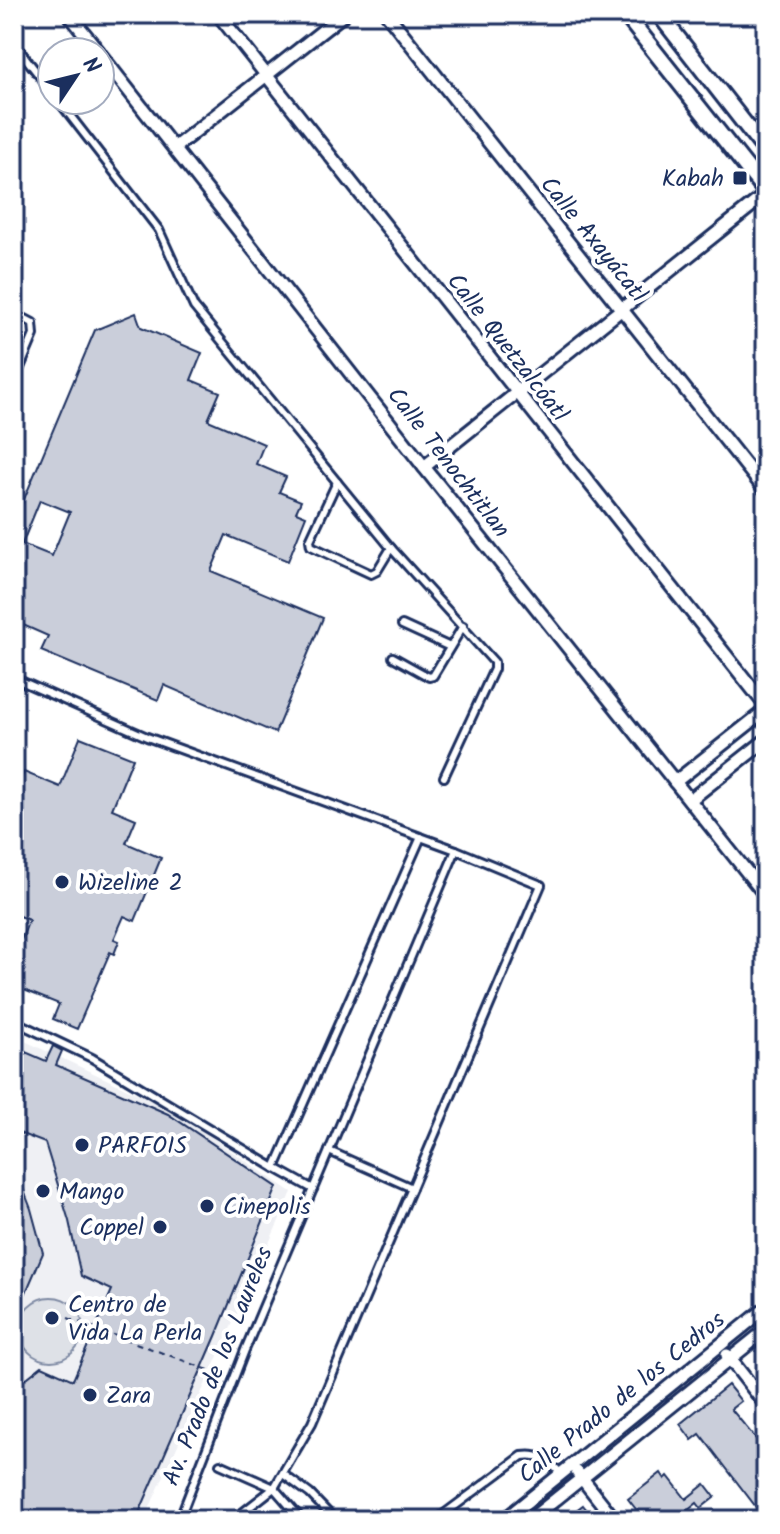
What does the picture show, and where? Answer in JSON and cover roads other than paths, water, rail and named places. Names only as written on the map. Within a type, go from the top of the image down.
[{"type":"street","name":"Calle Tenochtitlan","points":[[69,14],[86,36]]},
{"type":"street","name":"Calle Quetzalcóatl","points":[[218,14],[766,708]]},
{"type":"street","points":[[174,148],[344,14]]},
{"type":"street","name":"Calle Axayácatl","points":[[387,14],[766,491]]},
{"type":"street","points":[[424,467],[766,193],[625,14]]},
{"type":"street","points":[[659,14],[766,151]]},
{"type":"street","name":"Calle Tenochtitlan","points":[[116,75],[766,896]]},
{"type":"street","points":[[675,782],[766,708]]},
{"type":"street","points":[[690,800],[766,740]]},
{"type":"street","name":"Calle Prado de los Cedros","points":[[504,1520],[766,1308]]},
{"type":"street","name":"Calle Prado de los Cedros","points":[[530,1520],[766,1330]]},
{"type":"street","points":[[719,1346],[766,1405]]},
{"type":"street","points":[[572,1465],[615,1520]]},
{"type":"lane","points":[[14,43],[36,71]]},
{"type":"lane","points":[[70,116],[159,230],[194,307],[391,548],[492,660],[495,667],[444,777]]},
{"type":"lane","points":[[14,313],[33,323],[34,335],[14,382]]},
{"type":"lane","points":[[337,482],[310,540],[311,546],[371,574],[377,571],[391,548]]},
{"type":"lane","points":[[402,625],[450,647]]},
{"type":"lane","points":[[393,657],[431,677],[463,626]]},
{"type":"lane","points":[[14,678],[147,737],[456,850],[537,881],[542,887],[312,1423],[274,1488],[233,1520]]},
{"type":"lane","points":[[275,1168],[421,837]]},
{"type":"lane","name":"Av. Prado de los Laureles","points":[[179,1520],[233,1379],[456,850]]},
{"type":"lane","points":[[14,1021],[92,1058],[275,1168],[314,1186]]},
{"type":"lane","points":[[329,1151],[412,1188]]},
{"type":"lane","points":[[436,1520],[522,1456],[540,1457],[561,1474]]},
{"type":"lane","points":[[220,1464],[274,1488],[302,1520]]},
{"type":"lane","points":[[283,1474],[310,1494],[335,1520]]},
{"type":"place","name":"Kabah","points":[[740,178]]},
{"type":"place","name":"Wizeline 2","points":[[62,882]]},
{"type":"place","name":"PARFOIS","points":[[82,1145]]},
{"type":"place","name":"Mango","points":[[43,1191]]},
{"type":"place","name":"Cinepolis","points":[[207,1206]]},
{"type":"place","name":"Coppel","points":[[160,1227]]},
{"type":"place","name":"Centro de Vida La Perla","points":[[52,1318]]},
{"type":"place","name":"Zara","points":[[90,1395]]}]
